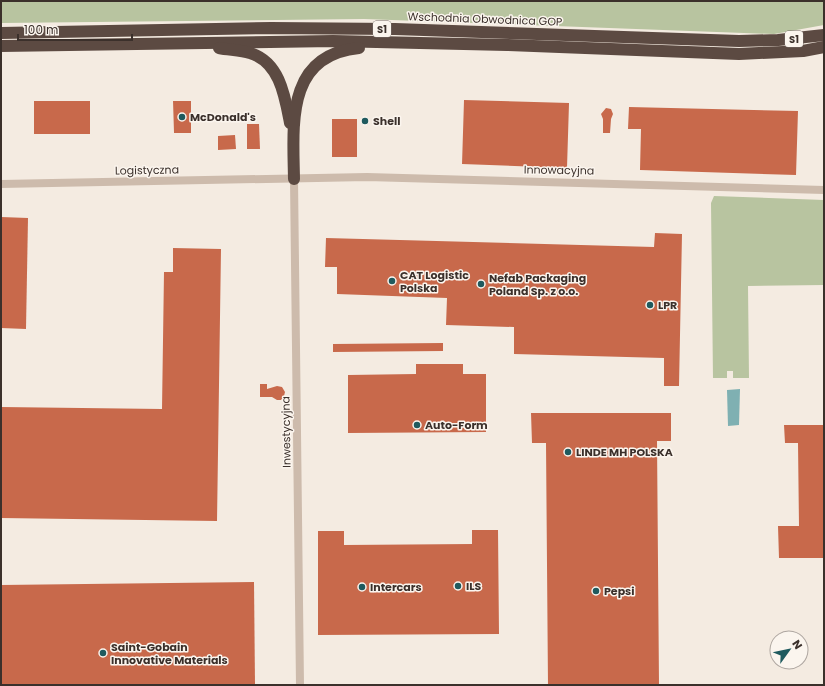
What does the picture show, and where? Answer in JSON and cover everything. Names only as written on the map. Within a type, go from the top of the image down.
[{"type":"highway","name":"Wschodnia Obwodnica GOP","points":[[1,33],[271,28],[387,29],[739,42],[778,40],[824,35]]},
{"type":"highway","name":"S1","points":[[1,46],[181,42],[414,42],[739,54],[788,52],[824,48]]},
{"type":"highway","points":[[181,42],[251,53],[268,65],[277,75],[285,95],[293,138]]},
{"type":"highway","points":[[294,179],[293,138],[297,100],[304,77],[321,60],[344,49],[414,42]]},
{"type":"street","name":"Innowacyjna","points":[[294,179],[397,177],[824,190]]},
{"type":"street","name":"Logistyczna","points":[[1,184],[294,179]]},
{"type":"street","name":"Inwestycyjna","points":[[294,179],[300,685]]},
{"type":"green space","points":[[1,1],[824,1],[824,25],[774,34],[364,19],[1,23]]},
{"type":"green space","points":[[714,196],[824,200],[824,285],[748,286],[749,378],[733,378],[733,371],[727,371],[727,378],[713,378],[711,203]]},
{"type":"water","points":[[740,389],[739,425],[728,426],[727,390]]},
{"type":"building","points":[[464,100],[569,103],[567,168],[462,164]]},
{"type":"building","points":[[34,101],[90,101],[90,134],[34,134]]},
{"type":"building","name":"McDonald's","points":[[173,101],[191,101],[191,133],[174,133]]},
{"type":"building","points":[[629,107],[798,111],[796,175],[640,170],[641,129],[628,129]]},
{"type":"building","points":[[606,108],[611,109],[613,114],[610,133],[603,133],[603,119],[601,114]]},
{"type":"building","points":[[332,119],[357,119],[357,157],[332,157]]},
{"type":"building","points":[[247,124],[259,124],[260,149],[247,149]]},
{"type":"building","points":[[235,135],[236,149],[218,150],[218,136]]},
{"type":"building","points":[[1,217],[28,218],[26,329],[1,328]]},
{"type":"building","points":[[655,233],[682,234],[679,386],[664,386],[664,358],[514,354],[514,327],[446,325],[447,298],[337,294],[337,267],[325,267],[326,238],[654,247]]},
{"type":"building","points":[[173,248],[221,249],[217,521],[1,518],[1,407],[162,409],[164,272],[173,272]]},
{"type":"building","points":[[443,343],[443,351],[333,352],[333,344]]},
{"type":"building","points":[[416,364],[463,364],[463,374],[486,374],[486,432],[348,433],[348,375],[416,374]]},
{"type":"building","points":[[260,384],[267,384],[267,389],[277,386],[282,387],[285,392],[284,396],[281,400],[277,400],[272,397],[260,397]]},
{"type":"building","points":[[531,413],[671,413],[671,441],[657,441],[659,685],[548,685],[546,443],[532,443]]},
{"type":"building","points":[[784,425],[824,425],[824,558],[779,558],[778,526],[799,526],[798,443],[785,443]]},
{"type":"building","points":[[472,530],[498,530],[499,634],[318,635],[318,531],[344,531],[344,545],[472,544]]},
{"type":"building","points":[[254,582],[255,685],[1,685],[1,585]]},
{"type":"place","name":"McDonald's","points":[[182,117]]},
{"type":"place","name":"Shell","points":[[365,121]]},
{"type":"place","name":"CAT Logistic Polska","points":[[392,281]]},
{"type":"place","name":"Nefab Packaging Poland Sp. z o.o.","points":[[481,284]]},
{"type":"place","name":"LPR","points":[[650,305]]},
{"type":"place","name":"Auto-Form","points":[[417,425]]},
{"type":"place","name":"LINDE MH POLSKA","points":[[568,452]]},
{"type":"place","name":"ILS","points":[[458,586]]},
{"type":"place","name":"Intercars","points":[[362,587]]},
{"type":"place","name":"Pepsi","points":[[596,591]]},
{"type":"place","name":"Saint-Gobain Innovative Materials","points":[[103,653]]}]
